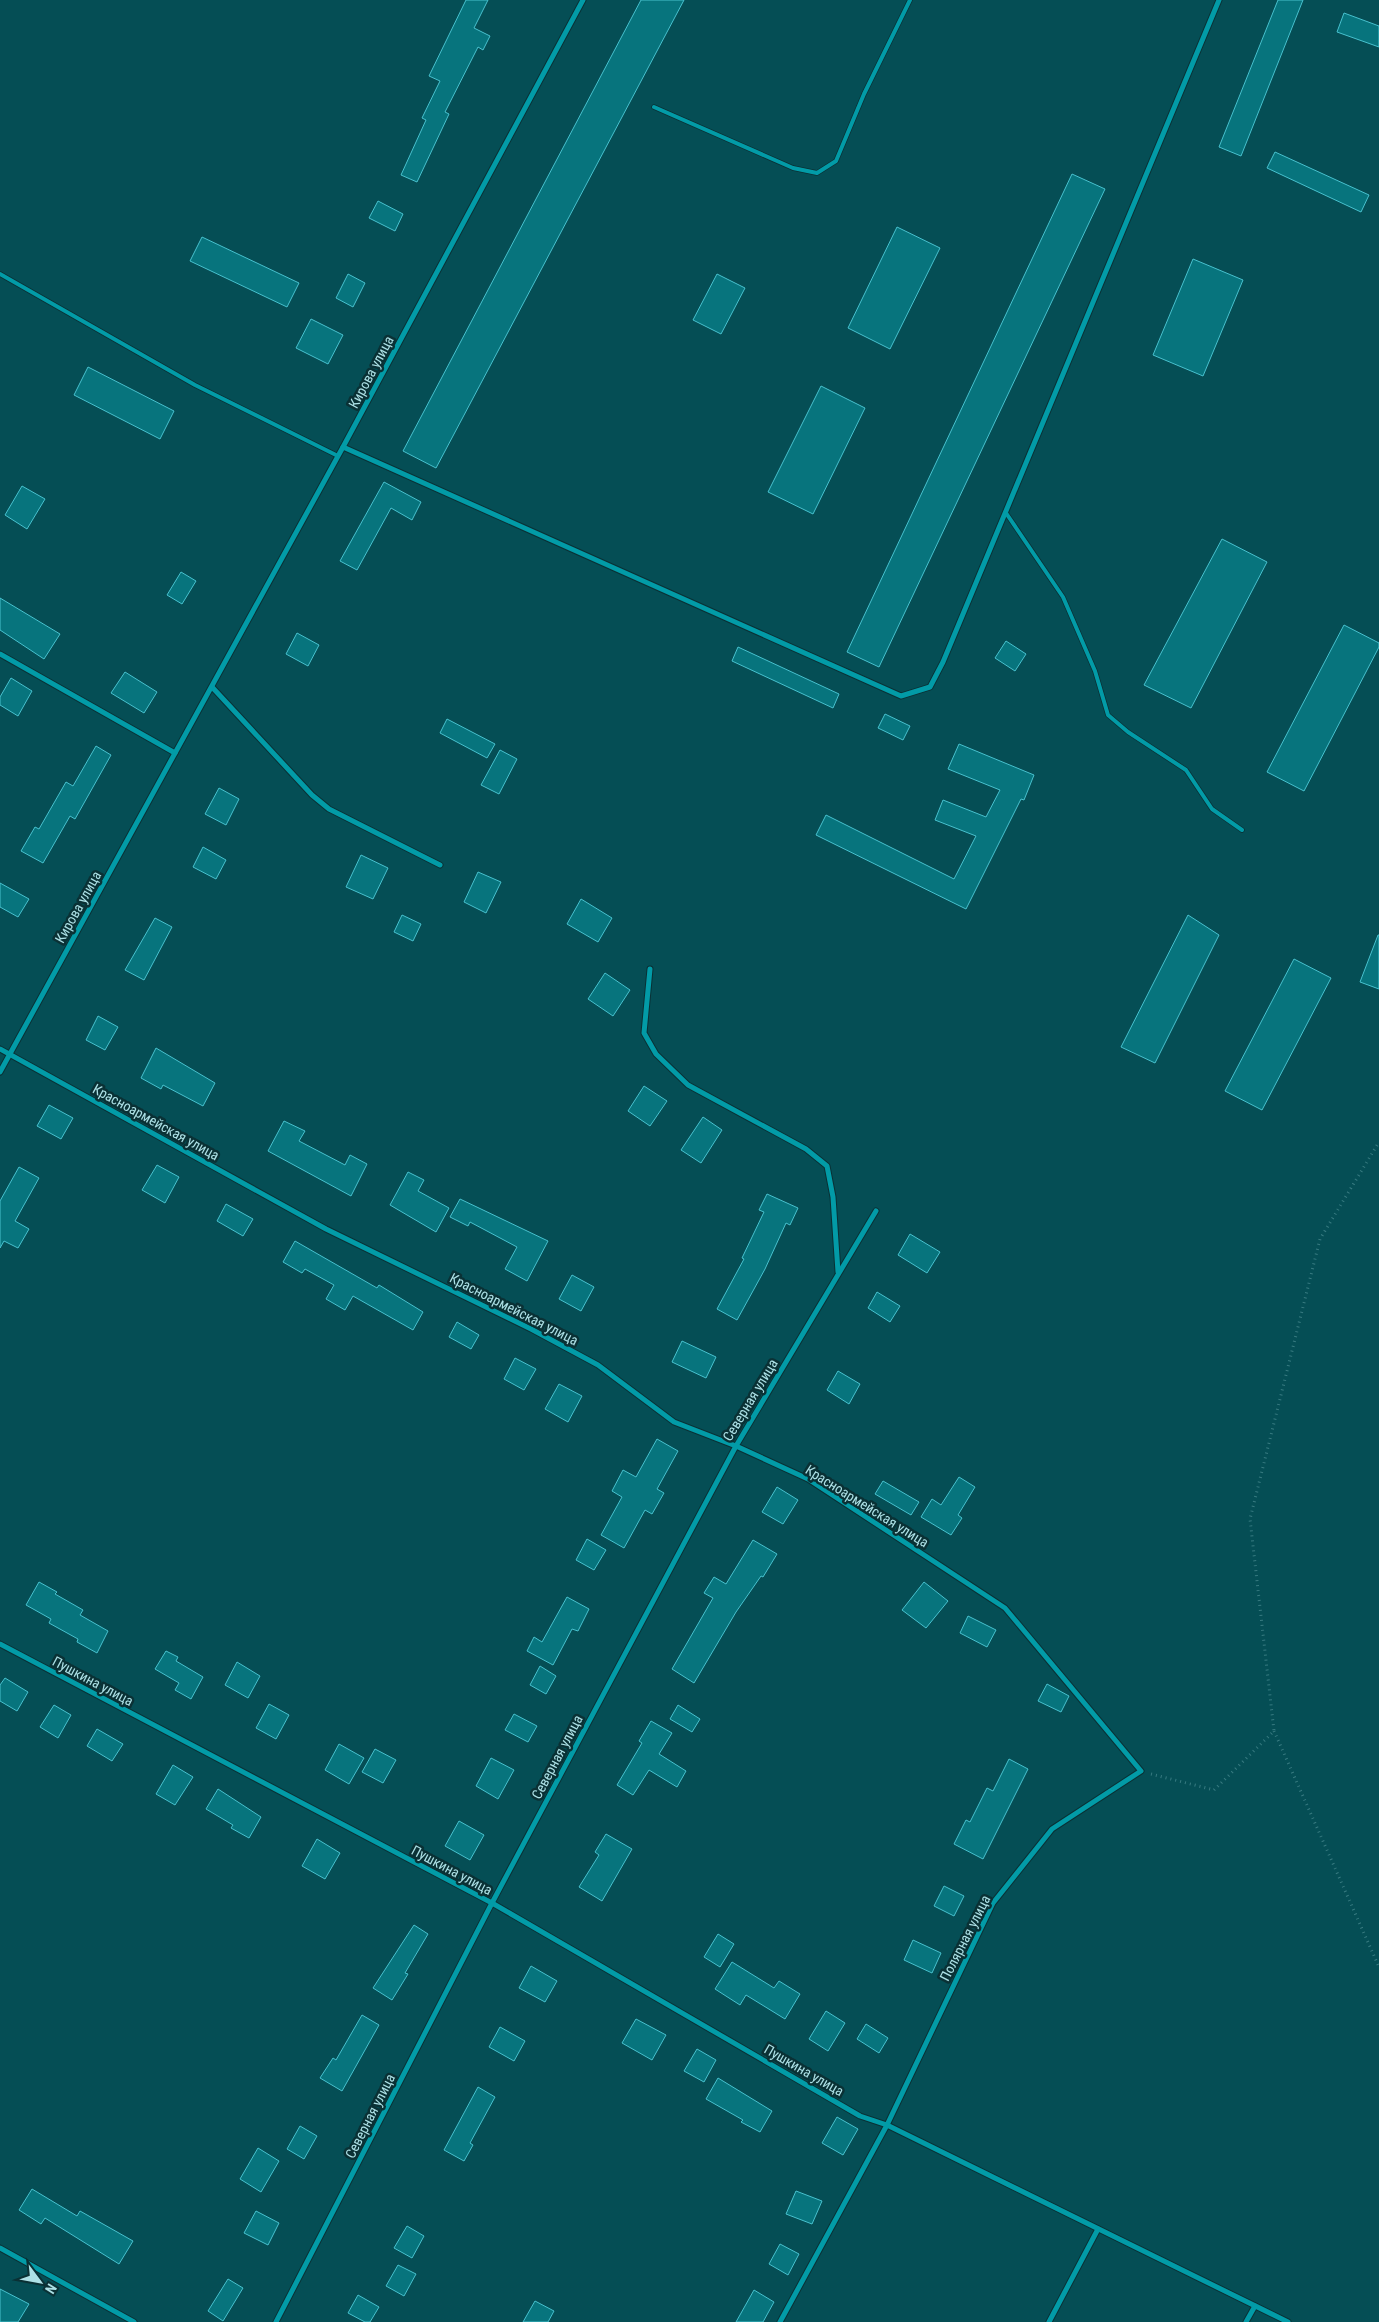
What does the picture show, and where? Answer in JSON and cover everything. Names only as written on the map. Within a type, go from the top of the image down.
[{"type":"street","name":"Кирова улица","points":[[0,1072],[343,447],[583,0]]},
{"type":"street","points":[[343,447],[901,696],[930,687],[944,662],[1218,0]]},
{"type":"street","points":[[0,654],[175,753]]},
{"type":"street","points":[[212,686],[312,795],[329,809],[440,865]]},
{"type":"street","points":[[650,969],[644,1033],[656,1054],[688,1085],[806,1149],[827,1166],[833,1197],[838,1274]]},
{"type":"street","name":"Красноармейская улица","points":[[0,1049],[326,1229],[531,1329],[598,1365],[674,1422],[736,1446],[808,1479],[1005,1608],[1141,1771]]},
{"type":"street","name":"Северная улица","points":[[276,2322],[492,1904],[736,1446],[876,1211]]},
{"type":"street","name":"Пушкина улица","points":[[0,1644],[492,1904],[860,2116],[887,2125],[1288,2322]]},
{"type":"street","name":"Полярная улица","points":[[780,2322],[887,2125],[993,1903],[1052,1829],[1141,1771]]},
{"type":"street","points":[[1049,2322],[1098,2229]]},
{"type":"street","points":[[0,2248],[134,2322]]},
{"type":"street","points":[[1246,2322],[1255,2306]]},
{"type":"lane","points":[[654,107],[793,168],[817,173],[836,161],[864,94],[910,0]]},
{"type":"lane","points":[[0,274],[195,385],[338,456]]},
{"type":"lane","points":[[1006,512],[1063,597],[1095,671],[1108,715],[1128,732],[1186,770],[1212,808],[1242,830]]},
{"type":"path","points":[[1379,1142],[1320,1239],[1250,1519],[1274,1731],[1379,1967]]},
{"type":"path","points":[[1141,1771],[1214,1790],[1274,1731]]},
{"type":"building","points":[[466,0],[488,0],[474,28],[490,36],[483,50],[478,47],[445,112],[449,114],[417,182],[401,175],[426,120],[422,118],[440,81],[429,76]]},
{"type":"building","points":[[641,0],[684,0],[436,468],[403,451]]},
{"type":"building","points":[[1278,0],[1303,0],[1241,156],[1219,147]]},
{"type":"building","points":[[1344,13],[1379,26],[1379,47],[1337,32]]},
{"type":"building","points":[[1275,152],[1369,195],[1361,212],[1267,168]]},
{"type":"building","points":[[1072,174],[1105,189],[879,667],[847,652]]},
{"type":"building","points":[[378,201],[403,214],[395,231],[369,218]]},
{"type":"building","points":[[897,227],[940,248],[890,349],[848,328]]},
{"type":"building","points":[[202,237],[299,283],[287,307],[190,261]]},
{"type":"building","points":[[1193,259],[1243,280],[1203,376],[1153,355]]},
{"type":"building","points":[[348,274],[365,283],[353,307],[336,298]]},
{"type":"building","points":[[717,274],[745,288],[721,334],[693,320]]},
{"type":"building","points":[[311,319],[343,335],[328,364],[296,348]]},
{"type":"building","points":[[88,367],[174,411],[160,439],[74,395]]},
{"type":"building","points":[[821,386],[865,408],[813,514],[768,492]]},
{"type":"building","points":[[384,482],[421,502],[412,520],[391,508],[357,570],[340,561]]},
{"type":"building","points":[[22,486],[45,499],[27,529],[5,515]]},
{"type":"building","points":[[1222,539],[1267,562],[1191,708],[1144,685]]},
{"type":"building","points":[[181,572],[196,581],[182,604],[167,595]]},
{"type":"building","points":[[0,598],[60,634],[44,659],[0,630]]},
{"type":"building","points":[[1344,625],[1379,643],[1379,647],[1304,791],[1267,772]]},
{"type":"building","points":[[297,633],[319,645],[308,666],[286,654]]},
{"type":"building","points":[[1006,641],[1026,654],[1015,671],[995,658]]},
{"type":"building","points":[[738,647],[839,694],[833,708],[732,661]]},
{"type":"building","points":[[125,672],[157,692],[144,713],[111,693]]},
{"type":"building","points":[[11,678],[32,691],[18,716],[0,705],[0,697]]},
{"type":"building","points":[[885,714],[910,726],[903,740],[878,728]]},
{"type":"building","points":[[447,719],[495,744],[487,758],[440,733]]},
{"type":"building","points":[[959,744],[1034,775],[1024,800],[1021,799],[966,909],[816,835],[826,815],[954,879],[976,836],[935,820],[943,800],[986,817],[1000,790],[948,769]]},
{"type":"building","points":[[96,746],[111,755],[75,819],[70,816],[43,863],[21,851],[35,827],[39,829],[66,782],[73,786]]},
{"type":"building","points":[[500,750],[517,759],[499,794],[481,785]]},
{"type":"building","points":[[219,788],[239,799],[226,825],[205,814]]},
{"type":"building","points":[[203,847],[226,860],[216,879],[193,867]]},
{"type":"building","points":[[361,855],[388,868],[373,899],[346,887]]},
{"type":"building","points":[[478,872],[501,882],[486,913],[464,902]]},
{"type":"building","points":[[0,883],[29,899],[18,917],[0,907]]},
{"type":"building","points":[[581,899],[612,918],[598,942],[567,924]]},
{"type":"building","points":[[402,915],[421,924],[413,941],[394,932]]},
{"type":"building","points":[[1188,915],[1219,935],[1155,1063],[1121,1047]]},
{"type":"building","points":[[155,918],[172,927],[144,980],[125,970]]},
{"type":"building","points":[[1379,935],[1379,989],[1360,982]]},
{"type":"building","points":[[1294,959],[1331,978],[1262,1110],[1225,1091]]},
{"type":"building","points":[[605,973],[630,990],[613,1016],[588,999]]},
{"type":"building","points":[[98,1016],[118,1027],[105,1050],[86,1040]]},
{"type":"building","points":[[156,1048],[215,1083],[203,1106],[163,1085],[161,1089],[141,1078]]},
{"type":"building","points":[[644,1086],[667,1101],[650,1126],[628,1111]]},
{"type":"building","points":[[49,1105],[73,1118],[61,1139],[37,1126]]},
{"type":"building","points":[[703,1117],[722,1130],[701,1163],[681,1150]]},
{"type":"building","points":[[284,1121],[305,1131],[299,1141],[345,1165],[350,1155],[367,1164],[351,1196],[268,1151]]},
{"type":"building","points":[[157,1165],[179,1177],[165,1203],[142,1190]]},
{"type":"building","points":[[19,1167],[39,1178],[15,1221],[29,1229],[18,1248],[4,1241],[0,1248],[0,1201]]},
{"type":"building","points":[[408,1172],[424,1180],[418,1191],[449,1208],[436,1232],[390,1205]]},
{"type":"building","points":[[767,1194],[798,1208],[790,1225],[786,1223],[765,1269],[737,1320],[717,1309],[744,1259],[742,1258],[764,1212],[759,1210]]},
{"type":"building","points":[[460,1199],[548,1241],[527,1281],[505,1269],[517,1247],[470,1222],[468,1226],[450,1217]]},
{"type":"building","points":[[226,1204],[253,1219],[243,1236],[217,1221]]},
{"type":"building","points":[[910,1234],[940,1252],[927,1273],[898,1255]]},
{"type":"building","points":[[295,1241],[377,1288],[379,1285],[423,1312],[413,1330],[353,1296],[345,1310],[326,1299],[334,1285],[305,1269],[302,1273],[283,1262]]},
{"type":"building","points":[[572,1275],[594,1287],[581,1311],[559,1299]]},
{"type":"building","points":[[877,1292],[900,1306],[890,1322],[868,1308]]},
{"type":"building","points":[[457,1322],[479,1335],[471,1349],[449,1337]]},
{"type":"building","points":[[682,1341],[716,1357],[706,1378],[672,1362]]},
{"type":"building","points":[[515,1358],[536,1369],[524,1390],[504,1379]]},
{"type":"building","points":[[838,1371],[860,1384],[849,1404],[827,1390]]},
{"type":"building","points":[[559,1384],[582,1396],[568,1422],[545,1409]]},
{"type":"building","points":[[657,1439],[678,1451],[657,1489],[664,1493],[652,1514],[645,1510],[624,1548],[601,1535],[622,1497],[612,1491],[623,1470],[636,1477]]},
{"type":"building","points":[[959,1477],[975,1487],[958,1515],[962,1518],[951,1535],[921,1517],[932,1499],[941,1505]]},
{"type":"building","points":[[883,1481],[919,1502],[911,1515],[875,1494]]},
{"type":"building","points":[[777,1487],[798,1500],[783,1524],[762,1512]]},
{"type":"building","points":[[587,1539],[606,1550],[594,1570],[576,1560]]},
{"type":"building","points":[[753,1540],[777,1554],[763,1577],[761,1576],[736,1612],[694,1683],[672,1669],[713,1598],[704,1593],[714,1577],[726,1584]]},
{"type":"building","points":[[39,1582],[57,1592],[55,1594],[83,1610],[80,1615],[108,1631],[97,1653],[77,1642],[78,1639],[49,1623],[51,1619],[26,1605]]},
{"type":"building","points":[[924,1582],[948,1601],[926,1628],[902,1610]]},
{"type":"building","points":[[567,1597],[589,1609],[578,1631],[572,1629],[553,1665],[527,1651],[534,1637],[542,1642]]},
{"type":"building","points":[[968,1616],[996,1630],[987,1647],[960,1633]]},
{"type":"building","points":[[166,1651],[178,1657],[176,1661],[203,1677],[191,1699],[175,1690],[179,1683],[155,1669]]},
{"type":"building","points":[[237,1662],[260,1676],[248,1698],[225,1685]]},
{"type":"building","points":[[540,1666],[556,1676],[546,1694],[530,1685]]},
{"type":"building","points":[[5,1678],[28,1692],[17,1711],[0,1701],[0,1685]]},
{"type":"building","points":[[1047,1684],[1069,1696],[1061,1712],[1038,1701]]},
{"type":"building","points":[[269,1704],[289,1715],[276,1739],[256,1728]]},
{"type":"building","points":[[54,1705],[71,1715],[58,1738],[40,1727]]},
{"type":"building","points":[[678,1705],[700,1719],[692,1732],[670,1719]]},
{"type":"building","points":[[514,1714],[537,1726],[528,1742],[505,1730]]},
{"type":"building","points":[[651,1721],[672,1733],[659,1754],[686,1771],[677,1787],[649,1770],[633,1795],[617,1785],[642,1743],[639,1741]]},
{"type":"building","points":[[97,1729],[123,1744],[112,1761],[87,1746]]},
{"type":"building","points":[[339,1744],[364,1758],[349,1784],[325,1770]]},
{"type":"building","points":[[375,1749],[396,1760],[383,1783],[362,1772]]},
{"type":"building","points":[[491,1758],[514,1770],[498,1799],[476,1786]]},
{"type":"building","points":[[1009,1759],[1028,1769],[983,1859],[954,1844],[966,1820],[970,1822],[987,1788],[993,1791]]},
{"type":"building","points":[[173,1765],[193,1777],[175,1805],[156,1794]]},
{"type":"building","points":[[218,1789],[261,1817],[249,1838],[231,1828],[233,1825],[206,1809]]},
{"type":"building","points":[[459,1821],[484,1835],[470,1860],[445,1846]]},
{"type":"building","points":[[606,1834],[632,1849],[602,1901],[579,1887],[599,1855],[595,1852]]},
{"type":"building","points":[[317,1839],[340,1853],[325,1879],[302,1866]]},
{"type":"building","points":[[944,1886],[964,1896],[954,1916],[934,1906]]},
{"type":"building","points":[[414,1925],[428,1934],[405,1973],[408,1974],[392,2000],[373,1988]]},
{"type":"building","points":[[718,1934],[734,1944],[720,1967],[704,1957]]},
{"type":"building","points":[[913,1940],[941,1953],[932,1973],[904,1960]]},
{"type":"building","points":[[732,1962],[774,1988],[779,1981],[800,1994],[785,2019],[746,1995],[740,2005],[715,1989]]},
{"type":"building","points":[[531,1966],[557,1981],[545,2002],[519,1988]]},
{"type":"building","points":[[826,2011],[845,2023],[828,2051],[809,2039]]},
{"type":"building","points":[[362,2015],[379,2025],[342,2091],[320,2078],[333,2058],[336,2060]]},
{"type":"building","points":[[636,2019],[666,2035],[652,2060],[622,2043]]},
{"type":"building","points":[[866,2024],[888,2038],[879,2053],[857,2039]]},
{"type":"building","points":[[500,2027],[525,2041],[514,2061],[489,2047]]},
{"type":"building","points":[[697,2049],[716,2060],[704,2082],[684,2071]]},
{"type":"building","points":[[718,2078],[772,2111],[760,2132],[706,2099]]},
{"type":"building","points":[[478,2087],[495,2097],[470,2143],[473,2145],[464,2161],[444,2150]]},
{"type":"building","points":[[837,2117],[858,2129],[843,2155],[822,2143]]},
{"type":"building","points":[[300,2126],[317,2136],[304,2159],[287,2149]]},
{"type":"building","points":[[258,2148],[279,2161],[261,2192],[240,2179]]},
{"type":"building","points":[[32,2189],[77,2216],[80,2211],[133,2241],[119,2264],[45,2218],[41,2224],[19,2210]]},
{"type":"building","points":[[796,2191],[822,2201],[812,2224],[786,2214]]},
{"type":"building","points":[[256,2211],[279,2223],[268,2245],[244,2233]]},
{"type":"building","points":[[407,2226],[424,2236],[412,2258],[394,2248]]},
{"type":"building","points":[[780,2244],[799,2254],[788,2275],[769,2264]]},
{"type":"building","points":[[398,2265],[416,2274],[404,2296],[386,2286]]},
{"type":"building","points":[[228,2279],[243,2288],[223,2321],[208,2311]]},
{"type":"building","points":[[0,2289],[29,2304],[18,2322],[0,2322]]},
{"type":"building","points":[[754,2290],[774,2302],[763,2322],[736,2322]]},
{"type":"building","points":[[358,2295],[379,2307],[370,2322],[365,2322],[348,2313]]},
{"type":"building","points":[[535,2301],[554,2311],[548,2322],[523,2322]]}]
